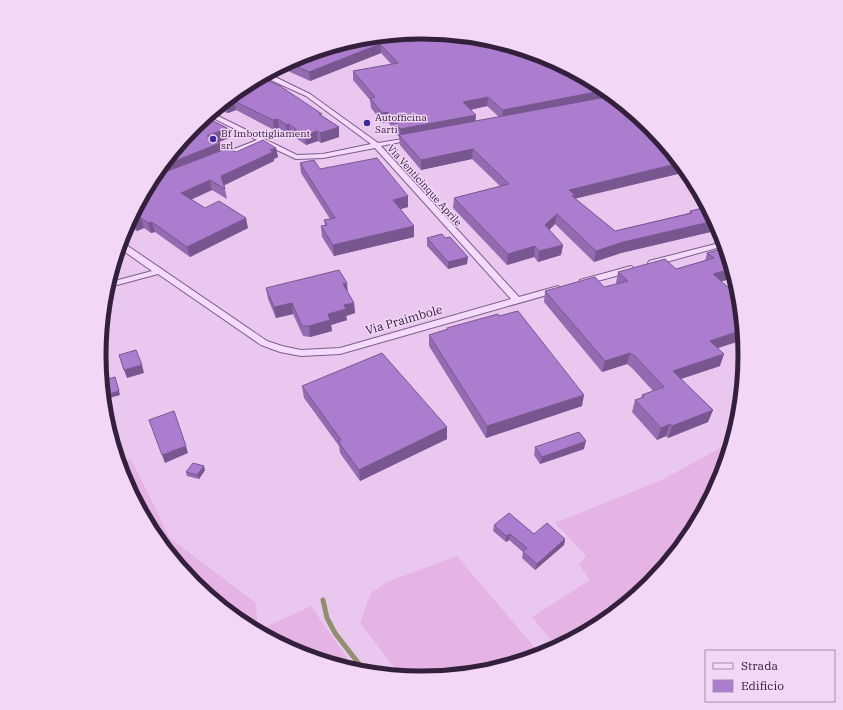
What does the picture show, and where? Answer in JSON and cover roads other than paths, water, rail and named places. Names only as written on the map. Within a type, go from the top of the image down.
[{"type":"street","name":"Via Venticinque Aprile","points":[[271,77],[308,95],[376,145],[517,300]]},
{"type":"street","points":[[214,116],[296,157],[323,156],[423,136]]},
{"type":"street","points":[[211,161],[261,141]]},
{"type":"street","name":"Via Praimbole","points":[[124,248],[264,343],[280,349],[301,353],[340,350],[718,246]]},
{"type":"street","points":[[114,284],[160,271]]},
{"type":"waterway","points":[[323,600],[327,618],[335,633],[360,665]]},
{"type":"place","name":"Autofficina Sarti","points":[[367,123]]},
{"type":"place","name":"Bf Imbottigliament srl","points":[[213,139]]}]
